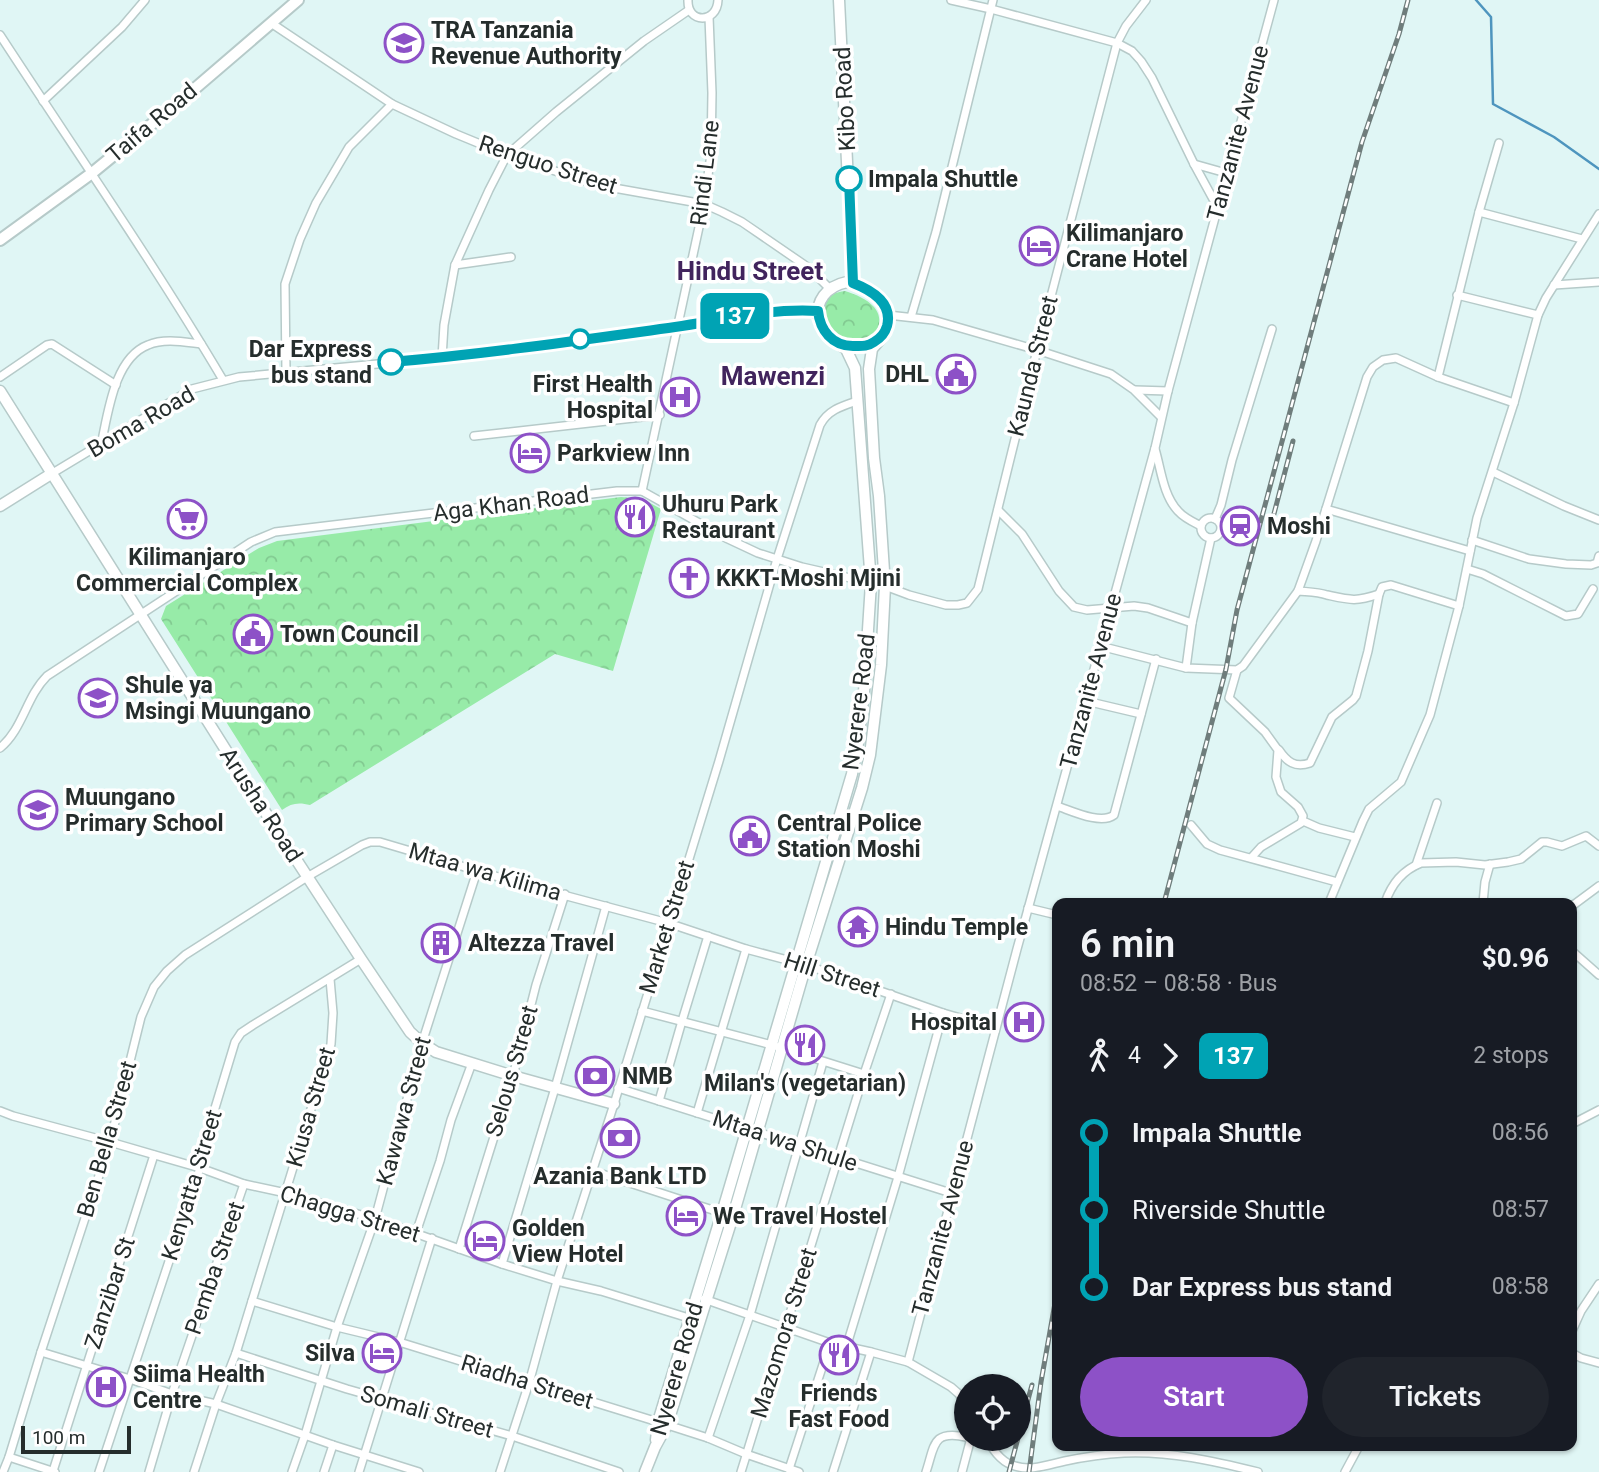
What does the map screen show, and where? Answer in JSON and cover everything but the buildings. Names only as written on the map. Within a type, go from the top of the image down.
[{"type":"highway","name":"Taifa Road","points":[[0,240],[92,173],[298,0]]},
{"type":"main road","name":"Kibo Road","points":[[839,0],[853,283]]},
{"type":"main road","points":[[847,282],[875,293],[883,302],[888,315],[887,327],[882,337],[865,346],[846,346],[828,337],[819,324],[818,311],[819,303],[830,289],[836,284],[847,282]]},
{"type":"main road","name":"Nyerere Road","points":[[801,964],[862,788],[870,755],[881,665],[885,586],[869,369],[872,349],[882,337]]},
{"type":"main road","name":"Nyerere Road","points":[[701,1298],[733,1216],[758,1132],[777,1047],[852,774],[858,743],[871,583],[855,368],[846,349],[836,342]]},
{"type":"main road","name":"Arusha Road","points":[[0,391],[307,877],[406,1025],[422,1044],[436,1052],[614,1104]]},
{"type":"main road","points":[[0,506],[51,474]]},
{"type":"main road","name":"Nyerere Road","points":[[645,1472],[695,1319],[746,1129],[777,1047]]},
{"type":"street","points":[[43,101],[121,27],[145,0]]},
{"type":"street","points":[[688,0],[689,10],[698,18],[709,18],[714,14],[718,0]]},
{"type":"street","points":[[951,0],[992,4],[1117,43],[1132,51],[1152,78],[1218,208]]},
{"type":"street","name":"Kaunda Street","points":[[885,586],[909,595],[958,606],[967,603],[978,589],[1117,43],[1146,0]]},
{"type":"street","name":"Tanzanite Avenue","points":[[908,1362],[995,1028],[1155,448],[1161,417],[1274,0]]},
{"type":"street","points":[[911,317],[936,232],[992,4]]},
{"type":"street","points":[[442,358],[444,325],[455,265],[507,155],[644,41],[689,10]]},
{"type":"street","name":"Rindi Lane","points":[[642,491],[704,204],[712,143],[709,18]]},
{"type":"street","name":"Renguo Street","points":[[271,23],[393,104],[456,134],[507,155],[597,185],[704,204],[742,222],[809,268],[830,289]]},
{"type":"street","points":[[0,35],[92,173],[223,380]]},
{"type":"street","points":[[286,372],[285,284],[300,239],[316,203],[349,147],[393,104]]},
{"type":"street","points":[[1438,377],[1457,295],[1499,143]]},
{"type":"street","points":[[1194,164],[1226,173]]},
{"type":"street","points":[[1479,212],[1582,239]]},
{"type":"street","points":[[1331,898],[1355,837],[1370,809],[1401,782],[1430,715],[1459,606],[1476,518],[1493,472],[1538,315],[1599,214]]},
{"type":"street","points":[[455,265],[511,257]]},
{"type":"street","points":[[1554,285],[1599,282]]},
{"type":"street","points":[[1457,295],[1538,315]]},
{"type":"street","name":"Boma Road","points":[[51,474],[192,389],[223,380],[442,358],[679,327],[760,313],[818,311]]},
{"type":"street","points":[[888,315],[933,320],[1037,349],[1111,374],[1134,390],[1161,417]]},
{"type":"street","points":[[1215,519],[1272,329]]},
{"type":"street","points":[[101,445],[116,385],[131,357],[149,344],[177,341],[201,344]]},
{"type":"street","points":[[0,377],[52,344],[116,385]]},
{"type":"street","points":[[1100,646],[1186,668],[1237,670],[1244,666],[1298,591],[1367,377],[1373,367],[1383,360],[1396,358],[1438,377],[1514,403]]},
{"type":"street","points":[[1134,390],[1168,391]]},
{"type":"street","name":"Market Street","points":[[500,1472],[820,425],[825,416],[835,409],[857,401]]},
{"type":"street","points":[[474,436],[660,415]]},
{"type":"street","points":[[1155,448],[1171,501],[1178,512],[1201,526],[1203,534],[1211,538]]},
{"type":"street","points":[[1493,472],[1599,520]]},
{"type":"street","name":"Aga Khan Road","points":[[0,748],[13,734],[33,692],[47,676],[251,542],[275,532],[617,491],[642,491]]},
{"type":"street","points":[[642,491],[758,553],[802,567],[885,586]]},
{"type":"street","points":[[1326,509],[1470,551]]},
{"type":"street","points":[[998,510],[1022,534],[1059,591],[1074,607],[1087,610],[1135,606],[1192,623]]},
{"type":"street","points":[[1201,526],[1207,519],[1215,519]]},
{"type":"street","points":[[1211,538],[1220,530],[1215,519]]},
{"type":"street","points":[[1186,668],[1192,623],[1211,538]]},
{"type":"street","points":[[1472,540],[1544,562],[1591,565],[1597,563],[1599,556]]},
{"type":"street","points":[[1467,569],[1483,574],[1566,616],[1578,614],[1593,589]]},
{"type":"street","points":[[1237,670],[1229,698],[1265,732],[1284,758],[1303,766],[1310,763],[1332,717],[1354,698],[1368,652],[1382,587],[1391,585],[1459,606]]},
{"type":"street","points":[[1298,591],[1327,594],[1347,600],[1364,599],[1379,594]]},
{"type":"street","points":[[1057,806],[1100,819],[1114,816],[1156,659]]},
{"type":"street","points":[[1086,701],[1142,714]]},
{"type":"street","points":[[1278,750],[1276,777],[1281,792],[1300,810],[1303,821]]},
{"type":"street","points":[[1416,865],[1437,803]]},
{"type":"street","points":[[1303,821],[1355,837]]},
{"type":"street","points":[[1251,858],[1261,847],[1303,821]]},
{"type":"street","points":[[1191,825],[1207,844],[1215,848],[1337,882]]},
{"type":"street","points":[[1387,898],[1399,878],[1416,865],[1444,862],[1485,866],[1521,859],[1545,841],[1562,846],[1586,836],[1599,846]]},
{"type":"street","name":"Mtaa wa Kilima","points":[[307,877],[362,845],[380,842],[668,923]]},
{"type":"street","points":[[1483,898],[1490,864]]},
{"type":"street","name":"Kawawa Street","points":[[292,1472],[337,1327],[375,1219],[422,1044],[477,870]]},
{"type":"street","name":"Ben Bella Street","points":[[3,1472],[110,1142],[141,1017],[154,987],[185,955],[307,877]]},
{"type":"street","points":[[1577,902],[1599,886]]},
{"type":"street","name":"Selous Street","points":[[459,1249],[513,1076],[536,985],[565,894]]},
{"type":"street","points":[[502,1264],[606,906]]},
{"type":"street","points":[[1028,908],[1052,914]]},
{"type":"street","name":"Hill Street","points":[[668,923],[995,1028]]},
{"type":"street","points":[[659,1101],[708,936]]},
{"type":"street","points":[[697,1113],[746,948]]},
{"type":"street","points":[[1577,955],[1599,975]]},
{"type":"street","name":"Kenyatta Street","points":[[99,1472],[200,1168],[234,1042],[253,1025],[361,959]]},
{"type":"street","name":"Kiusa Street","points":[[194,1472],[236,1353],[331,1044],[333,1013],[330,979]]},
{"type":"street","name":"Mazomora Street","points":[[741,1472],[891,994]]},
{"type":"street","points":[[642,1011],[777,1047],[864,1074]]},
{"type":"street","points":[[846,1348],[898,1177],[943,1013]]},
{"type":"street","points":[[708,1438],[750,1315],[823,1062]]},
{"type":"street","points":[[416,1233],[472,1063]]},
{"type":"street","name":"Mtaa wa Shule","points":[[618,1088],[951,1193]]},
{"type":"street","points":[[1579,1119],[1599,1110]]},
{"type":"street","name":"Chagga Street","points":[[0,1111],[200,1168],[244,1184],[286,1193],[375,1219],[502,1264],[695,1319]]},
{"type":"street","name":"Zanzibar St","points":[[55,1471],[154,1155]]},
{"type":"street","points":[[593,1171],[733,1216]]},
{"type":"street","name":"Pemba Street","points":[[149,1472],[172,1394],[244,1184]]},
{"type":"street","points":[[359,1472],[432,1238]]},
{"type":"street","points":[[1577,1320],[1599,1284]]},
{"type":"street","points":[[701,1298],[846,1348],[908,1362],[954,1390]]},
{"type":"street","name":"Riadha Street","points":[[252,1301],[337,1327],[399,1342],[662,1423],[799,1472]]},
{"type":"street","points":[[789,1469],[830,1343]]},
{"type":"street","points":[[41,1352],[172,1394],[216,1404],[419,1472]]},
{"type":"street","points":[[833,1472],[871,1352]]},
{"type":"street","name":"Somali Street","points":[[236,1353],[619,1472]]},
{"type":"street","points":[[1577,1356],[1599,1363]]},
{"type":"street","points":[[926,1472],[936,1442],[943,1435],[954,1434]]},
{"type":"street","points":[[324,1472],[333,1445]]},
{"type":"street","points":[[962,1472],[968,1451]]},
{"type":"street","points":[[994,1451],[1011,1465],[1029,1468],[1121,1453],[1154,1453],[1192,1457],[1258,1472]]},
{"type":"street","points":[[1190,1451],[1192,1457]]},
{"type":"street","points":[[1345,1472],[1356,1451]]},
{"type":"street","points":[[9,1457],[55,1471]]},
{"type":"green space","points":[[845,291],[864,299],[877,312],[878,327],[868,338],[850,340],[840,336],[831,329],[826,320],[826,301]]},
{"type":"green space","points":[[621,497],[643,499],[661,509],[613,671],[555,654],[310,805],[295,804],[282,810],[161,619],[166,606],[259,548],[277,541]]},
{"type":"waterway","points":[[1476,0],[1491,17],[1493,104],[1554,137],[1599,169]]},
{"type":"railway","points":[[1165,898],[1226,669],[1237,610],[1362,142],[1408,0]]},
{"type":"railway","points":[[1270,529],[1293,441]]},
{"type":"railway","points":[[1029,1472],[1052,1320]]},
{"type":"railway","points":[[1009,1472],[1015,1451]]},
{"type":"bus line","name":"137","points":[[391,362],[442,358],[679,327],[760,313],[806,310],[818,311],[819,324],[828,337],[836,342],[846,346],[872,344],[882,337],[887,327],[888,315],[883,302],[875,293],[853,283],[849,179]]},
{"type":"place","name":"TRA Tanzania Revenue Authority","points":[[404,43]]},
{"type":"place","name":"Impala Shuttle","points":[[849,179]]},
{"type":"place","name":"Kilimanjaro Crane Hotel","points":[[1039,246]]},
{"type":"place","name":"Dar Express bus stand","points":[[391,362]]},
{"type":"place","name":"DHL","points":[[956,374]]},
{"type":"place","name":"First Health Hospital","points":[[680,397]]},
{"type":"place","name":"Parkview Inn","points":[[530,453]]},
{"type":"place","name":"Uhuru Park Restaurant","points":[[635,517]]},
{"type":"place","name":"Kilimanjaro Commercial Complex","points":[[187,519]]},
{"type":"place","name":"Moshi","points":[[1240,526]]},
{"type":"place","name":"KKKT-Moshi Mjini","points":[[689,578]]},
{"type":"place","name":"Town Council","points":[[253,634]]},
{"type":"place","name":"Shule ya Msingi Muungano","points":[[98,698]]},
{"type":"place","name":"Muungano Primary School","points":[[38,810]]},
{"type":"place","name":"Central Police Station Moshi","points":[[750,836]]},
{"type":"place","name":"Hindu Temple","points":[[858,927]]},
{"type":"place","name":"Altezza Travel","points":[[441,943]]},
{"type":"place","name":"Hospital","points":[[1024,1022]]},
{"type":"place","name":"Milan's (vegetarian)","points":[[805,1045]]},
{"type":"place","name":"NMB","points":[[595,1076]]},
{"type":"place","name":"Azania Bank LTD","points":[[620,1138]]},
{"type":"place","name":"We Travel Hostel","points":[[686,1216]]},
{"type":"place","name":"Golden View Hotel","points":[[485,1241]]},
{"type":"place","name":"Silva","points":[[382,1353]]},
{"type":"place","name":"Friends Fast Food","points":[[839,1355]]},
{"type":"place","name":"Siima Health Centre","points":[[106,1387]]},
{"type":"district","name":"Hindu Street","points":[[750,271]]},
{"type":"district","name":"Mawenzi","points":[[773,376]]}]
